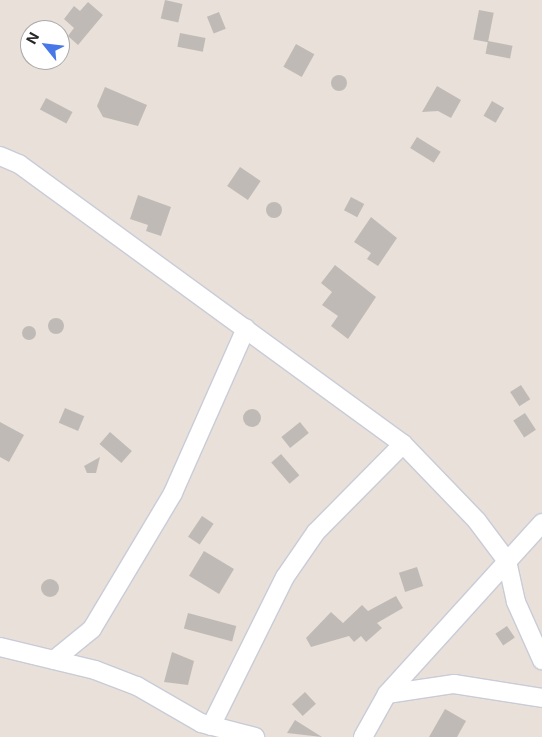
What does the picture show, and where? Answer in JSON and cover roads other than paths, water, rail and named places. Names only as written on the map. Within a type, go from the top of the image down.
[{"type":"street","points":[[0,156],[246,328],[403,444],[477,521],[507,561],[516,602],[542,660]]},
{"type":"street","points":[[54,660],[92,629],[173,493],[246,328]]},
{"type":"street","points":[[211,726],[285,577],[316,532],[403,444]]},
{"type":"street","points":[[363,737],[387,694],[542,523]]},
{"type":"street","points":[[0,648],[54,660],[137,686],[211,726],[255,737]]},
{"type":"street","points":[[387,694],[454,684],[542,698]]}]
